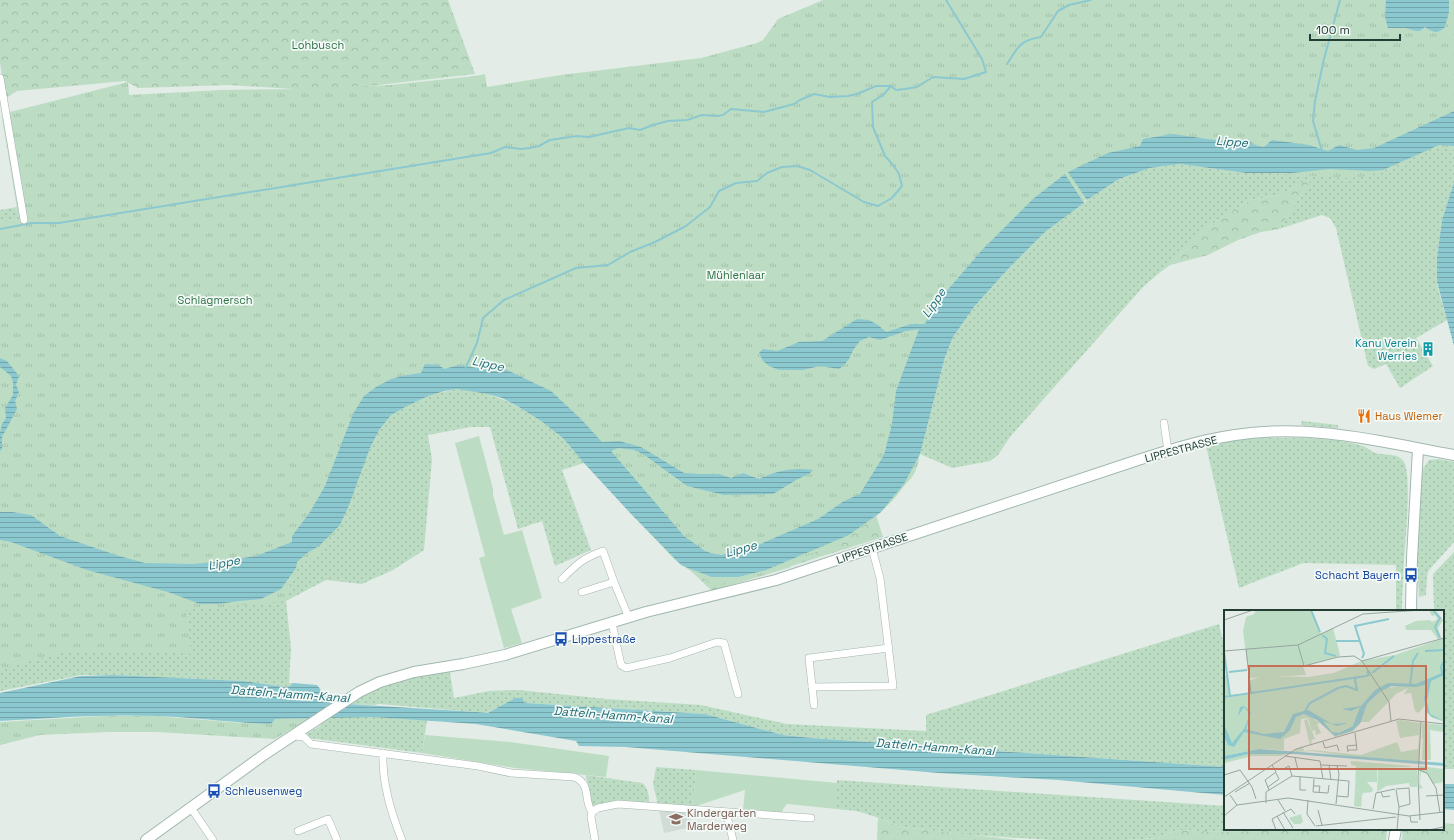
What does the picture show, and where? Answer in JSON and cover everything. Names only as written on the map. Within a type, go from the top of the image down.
[{"type":"main road","name":"LIPPESTRASSE","points":[[146,840],[265,754],[295,736],[348,699],[371,686],[400,676],[505,655],[629,618],[768,582],[1168,451],[1203,441],[1234,435],[1279,431],[1317,433],[1353,436],[1454,455]]},
{"type":"main road","points":[[1410,610],[1418,449]]},
{"type":"main road","points":[[1394,840],[1396,830]]},
{"type":"street","points":[[0,78],[24,220]]},
{"type":"street","points":[[1164,423],[1168,451]]},
{"type":"street","points":[[812,687],[894,686],[880,578],[872,548]]},
{"type":"street","points":[[562,579],[579,562],[587,557],[603,551],[629,618]]},
{"type":"street","points":[[582,592],[614,582]]},
{"type":"street","points":[[612,623],[621,665],[626,668],[670,658],[717,642],[724,643],[738,694]]},
{"type":"street","points":[[814,705],[809,658],[889,648]]},
{"type":"street","points":[[295,736],[304,738],[311,744],[478,766],[511,773],[574,777],[585,784],[589,808],[592,812],[591,817],[595,840]]},
{"type":"street","points":[[383,753],[383,770],[389,802],[402,840]]},
{"type":"street","points":[[592,812],[598,808],[618,804],[811,818]]},
{"type":"street","points":[[191,808],[213,840]]},
{"type":"street","points":[[726,812],[733,840]]},
{"type":"street","points":[[298,831],[328,819],[337,840]]},
{"type":"shaded area","name":"Kindergarten Marderweg","points":[[659,810],[688,811],[692,827],[664,833]]},
{"type":"green space","name":"Lohbusch","points":[[0,0],[448,0],[475,74],[325,91],[229,85],[138,88],[125,81],[17,91],[6,98],[0,63]]},
{"type":"green space","points":[[823,0],[1454,0],[1454,150],[1448,147],[1437,147],[1424,151],[1380,172],[1361,177],[1348,178],[1267,173],[1182,164],[1159,165],[1125,173],[1095,192],[1074,210],[1060,217],[986,286],[944,347],[918,465],[912,477],[894,499],[868,523],[838,541],[789,564],[791,567],[741,582],[718,585],[718,580],[710,582],[674,559],[571,447],[548,426],[503,397],[486,395],[474,390],[447,390],[400,409],[388,418],[372,443],[354,495],[341,523],[317,554],[296,568],[286,601],[186,610],[191,654],[143,651],[119,653],[70,651],[0,669],[0,229],[20,226],[2,118],[10,112],[128,82],[129,95],[221,90],[305,89],[390,85],[485,74],[487,87],[561,75],[701,58],[757,43],[763,40],[778,19]]},
{"type":"green space","points":[[1439,145],[1454,146],[1454,182],[1442,220],[1437,258],[1437,285],[1447,320],[1416,338],[1433,366],[1400,388],[1386,364],[1374,369],[1368,366],[1336,228],[1330,218],[1322,215],[1279,229],[1312,178],[1279,195],[1251,200],[1210,225],[1170,265],[1143,287],[1010,437],[998,455],[990,461],[952,468],[920,454],[945,357],[953,337],[974,307],[1009,268],[1045,232],[1087,200],[1119,179],[1150,168],[1180,164],[1246,173],[1292,173]]},
{"type":"green space","points":[[1313,177],[1279,229],[1261,232],[1238,240],[1208,255],[1170,265],[1210,225],[1251,200],[1279,195]]},
{"type":"green space","points":[[17,207],[19,219],[0,223],[0,210]]},
{"type":"green space","points":[[19,219],[21,232],[0,236],[0,223]]},
{"type":"green space","points":[[457,389],[494,396],[516,405],[537,418],[562,437],[577,454],[584,463],[562,470],[591,550],[555,566],[542,521],[518,529],[490,427],[471,427],[428,435],[432,459],[424,550],[393,570],[362,584],[326,580],[286,601],[291,648],[289,683],[293,683],[290,686],[285,687],[243,681],[82,675],[0,691],[0,540],[370,448],[384,423],[396,411],[422,399]]},
{"type":"green space","points":[[1302,421],[1338,425],[1338,428],[1301,425]]},
{"type":"green space","points":[[479,436],[504,535],[522,530],[542,598],[511,609],[522,643],[504,648],[479,558],[485,556],[455,443]]},
{"type":"green space","points":[[1293,438],[1340,441],[1366,447],[1372,452],[1395,456],[1404,462],[1408,481],[1408,495],[1402,610],[1396,610],[1396,565],[1303,563],[1239,588],[1206,446],[1241,439]]},
{"type":"green space","points":[[1438,459],[1454,462],[1454,542],[1429,570],[1427,576],[1426,595],[1419,597],[1418,575],[1416,575],[1419,490],[1423,469],[1429,460]]},
{"type":"green space","points":[[876,515],[883,537],[712,591],[688,568]]},
{"type":"green space","points":[[1454,552],[1454,769],[1444,769],[1444,610],[1434,610],[1433,574]]},
{"type":"green space","points":[[1219,624],[1224,645],[1224,767],[812,738],[783,735],[705,714],[525,703],[522,698],[515,698],[488,713],[379,704],[344,704],[384,682],[449,667],[454,698],[489,691],[519,690],[607,699],[701,705],[787,724],[926,731],[926,715]]},
{"type":"green space","points":[[104,716],[156,716],[271,724],[274,719],[310,718],[275,739],[156,732],[109,732],[40,735],[0,745],[0,722]]},
{"type":"green space","points":[[373,717],[427,720],[422,753],[309,738],[307,734],[320,726],[323,718]]},
{"type":"green space","points":[[425,735],[510,742],[609,756],[606,777],[515,768],[422,753]]},
{"type":"green space","points":[[656,767],[696,770],[693,807],[658,805],[653,784]]},
{"type":"green space","points":[[696,770],[837,783],[837,809],[787,804],[782,813],[743,810],[745,790],[693,807]]},
{"type":"green space","points":[[586,775],[642,783],[646,787],[648,793],[649,804],[617,802],[591,806]]},
{"type":"green space","points":[[837,780],[1224,806],[1224,830],[1333,830],[1222,832],[1177,830],[1157,838],[1128,840],[1052,840],[971,835],[901,827],[857,811],[837,809]]},
{"type":"green space","points":[[878,818],[901,827],[1019,840],[877,840]]},
{"type":"green space","points":[[1444,823],[1454,824],[1454,840],[1402,840],[1403,830],[1444,830]]},
{"type":"green space","points":[[1177,830],[1222,832],[1387,830],[1386,840],[1128,840],[1157,838]]},
{"type":"water","points":[[1386,0],[1449,0],[1449,12],[1445,27],[1438,32],[1431,31],[1425,27],[1420,31],[1405,28],[1388,28],[1385,17]]},
{"type":"water","name":"Lippe","points":[[1454,111],[1454,146],[1439,145],[1383,170],[1370,171],[1330,169],[1292,173],[1246,173],[1180,164],[1150,168],[1119,179],[1087,200],[1068,172],[1108,153],[1140,146],[1143,139],[1173,134],[1228,142],[1248,139],[1254,145],[1264,147],[1272,140],[1309,145],[1328,151],[1339,145],[1357,150],[1374,148]]},
{"type":"water","name":"Lippe","points":[[1065,174],[1084,203],[1045,232],[1009,268],[974,307],[953,337],[945,357],[920,454],[904,484],[881,512],[849,535],[766,570],[738,577],[712,577],[681,565],[632,515],[563,438],[541,421],[502,398],[457,389],[428,396],[391,415],[379,430],[370,448],[340,525],[319,546],[307,553],[297,562],[296,568],[281,589],[261,599],[218,604],[200,604],[168,592],[87,570],[11,542],[0,540],[0,512],[12,512],[31,515],[60,536],[145,563],[194,564],[256,556],[292,542],[292,536],[310,512],[325,486],[353,414],[364,396],[376,387],[391,379],[421,373],[425,364],[439,365],[444,369],[459,365],[477,368],[485,362],[505,369],[551,391],[581,419],[602,442],[619,441],[641,447],[684,473],[719,474],[731,478],[743,473],[759,479],[785,470],[813,470],[809,474],[773,494],[724,495],[687,486],[643,454],[634,450],[618,448],[611,451],[684,536],[705,551],[714,554],[722,555],[732,551],[742,552],[818,519],[844,501],[860,494],[884,455],[892,424],[896,391],[919,329],[906,331],[880,340],[869,337],[860,341],[853,350],[849,359],[839,369],[820,366],[803,370],[779,370],[769,366],[763,361],[759,353],[763,349],[777,351],[799,342],[822,341],[857,319],[869,320],[886,332],[911,324],[925,324],[932,308],[982,250],[1034,198]]},
{"type":"water","points":[[1454,182],[1454,346],[1437,282],[1437,258],[1442,220]]},
{"type":"water","points":[[0,358],[7,361],[19,376],[16,385],[19,392],[15,401],[17,409],[2,437],[2,449],[0,451],[0,433],[2,424],[6,418],[5,408],[13,395],[13,382],[11,376],[0,367]]},
{"type":"water","name":"Datteln-Hamm-Kanal","points":[[113,675],[243,681],[285,687],[290,686],[293,683],[317,685],[331,703],[488,713],[515,698],[522,698],[525,703],[705,714],[783,735],[812,738],[1224,767],[1224,795],[1058,780],[939,773],[626,747],[579,746],[576,741],[476,724],[373,717],[275,719],[271,724],[136,716],[0,721],[0,693],[81,676]]},
{"type":"water","points":[[1444,784],[1454,784],[1454,810],[1444,809]]},
{"type":"waterway","points":[[0,229],[32,223],[59,223],[491,153],[505,147],[521,149],[530,148],[539,146],[550,140],[577,136],[589,137],[629,128],[640,130],[668,121],[687,120],[702,115],[723,115],[731,109],[764,112],[794,104],[814,94],[830,97],[848,96],[876,86],[891,86],[896,90],[905,89],[917,87],[933,77],[964,79],[986,72],[982,59],[946,0]]},
{"type":"waterway","points":[[1007,64],[1020,45],[1028,40],[1041,37],[1058,11],[1069,5],[1091,0]]},
{"type":"waterway","points":[[1322,151],[1313,121],[1315,101],[1324,59],[1340,0]]},
{"type":"waterway","name":"Lippe","points":[[465,369],[477,343],[483,318],[504,300],[576,268],[608,265],[630,252],[655,242],[686,226],[710,207],[719,191],[736,183],[757,181],[767,173],[782,167],[797,166],[810,170],[864,202],[878,206],[892,198],[902,186],[899,174],[885,156],[873,127],[872,102],[883,95],[891,86]]},
{"type":"place","name":"Kanu Verein Werries","points":[[1428,349]]},
{"type":"place","name":"Haus Wiemer","points":[[1364,416]]},
{"type":"place","name":"Schacht Bayern","points":[[1411,575]]},
{"type":"place","name":"Lippestraße","points":[[561,639]]},
{"type":"place","name":"Schleusenweg","points":[[214,791]]},
{"type":"place","name":"Kindergarten Marderweg","points":[[676,819]]},
{"type":"park label","name":"Mühlenlaar","points":[[736,275]]},
{"type":"park label","name":"Schlagmersch","points":[[215,300]]}]
